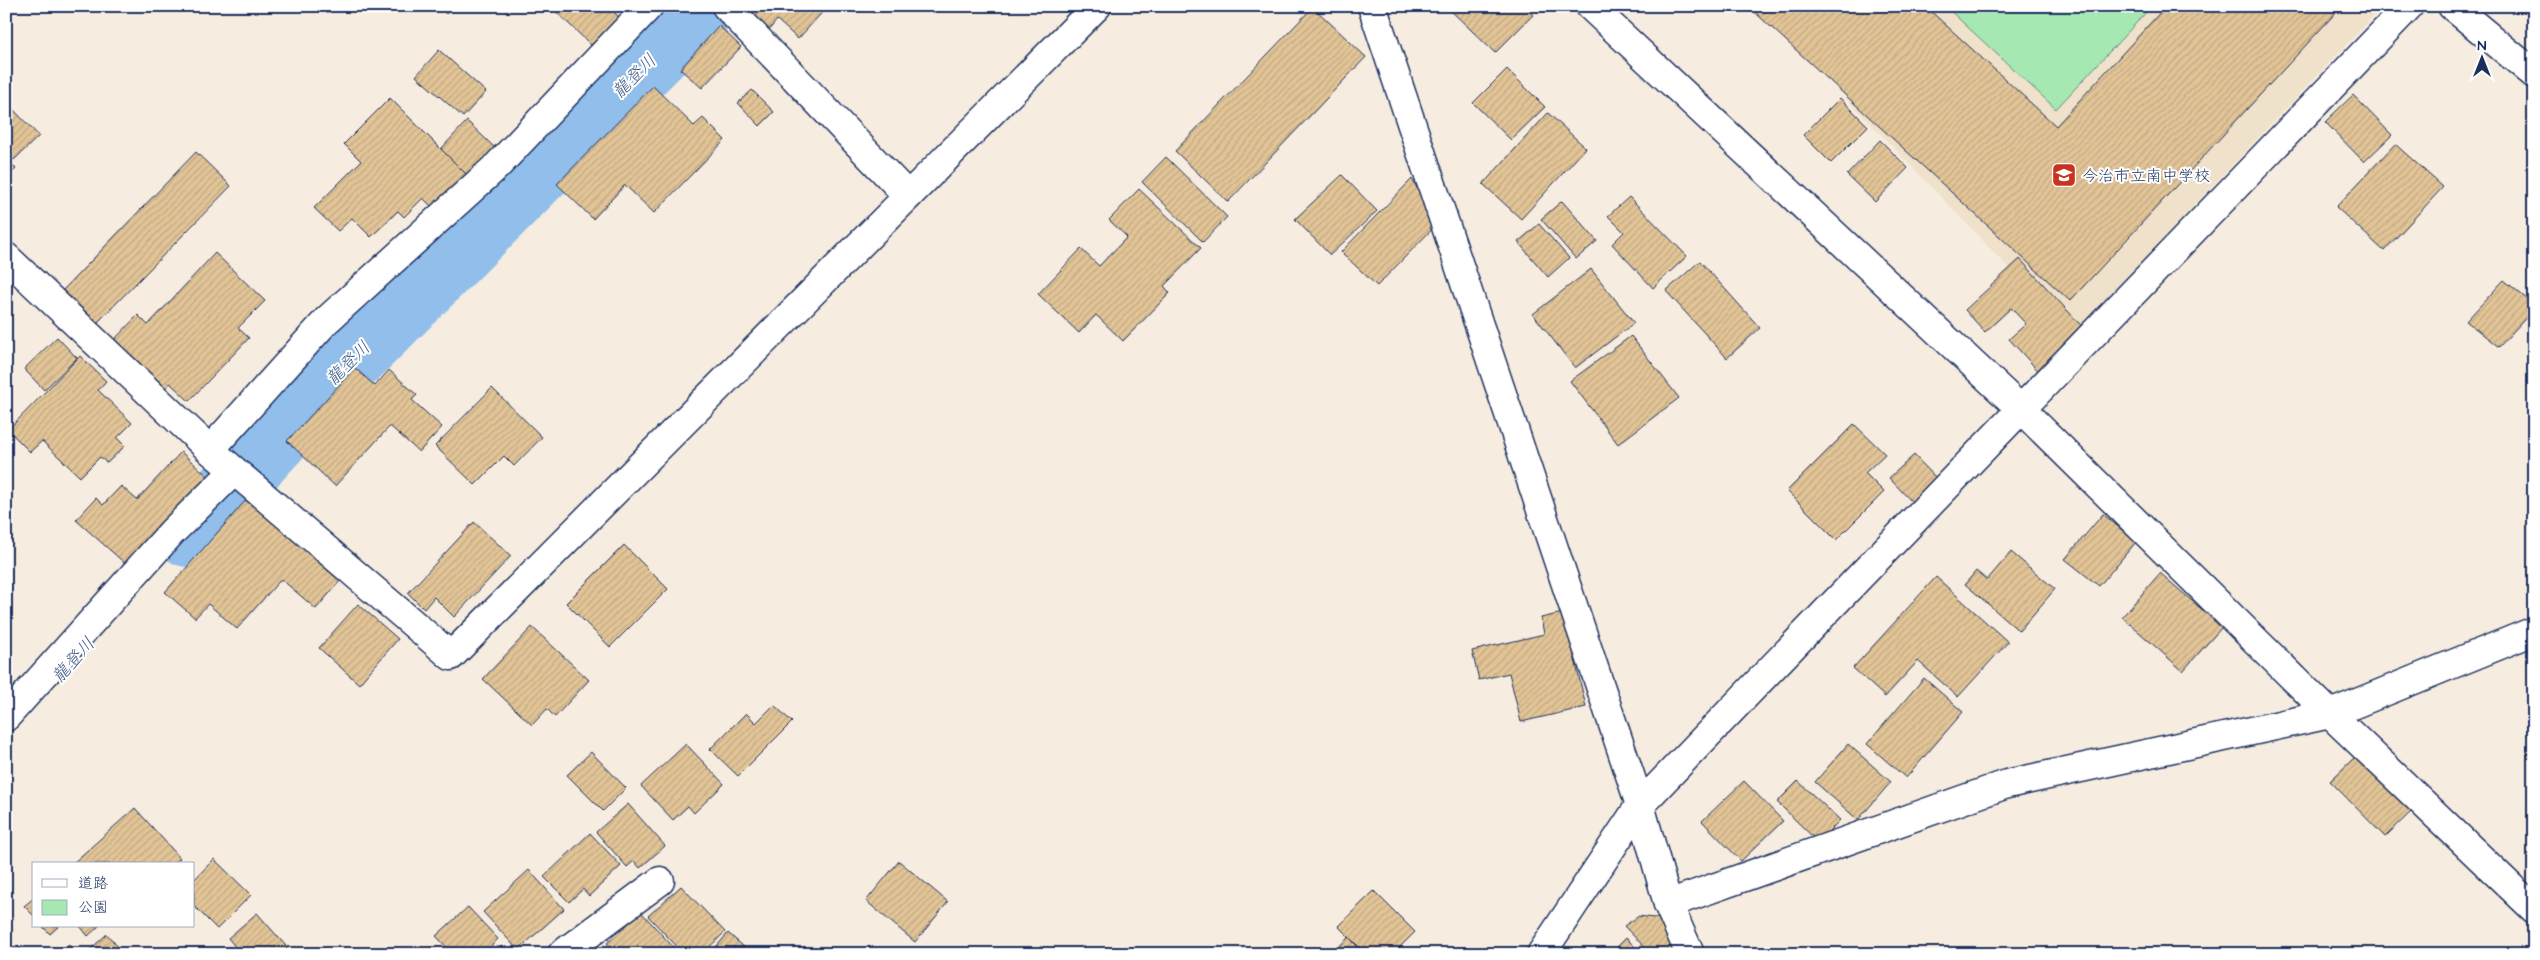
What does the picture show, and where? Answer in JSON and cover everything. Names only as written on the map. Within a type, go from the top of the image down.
[{"type":"street","points":[[210,450],[328,320],[497,166],[649,6]]},
{"type":"street","points":[[726,6],[908,196]]},
{"type":"street","points":[[6,257],[210,450],[451,656],[1097,6]]},
{"type":"street","points":[[1372,6],[1640,805],[1668,904],[1690,954]]},
{"type":"street","points":[[1590,6],[2022,410],[2330,714],[2534,909]]},
{"type":"street","points":[[1541,951],[1640,805],[2409,6]]},
{"type":"street","points":[[2452,6],[2534,74]]},
{"type":"street","points":[[6,717],[172,532],[234,471]]},
{"type":"street","points":[[1668,904],[2007,784],[2330,714],[2534,631]]},
{"type":"street","points":[[562,954],[660,882]]},
{"type":"shaded area","name":"今治市立南中学校","points":[[1758,6],[2383,6],[2072,334]]},
{"type":"green space","points":[[1945,6],[2152,6],[2056,109]]},
{"type":"building","points":[[438,6],[454,6],[446,14]]},
{"type":"building","points":[[550,6],[608,6],[619,17],[591,45]]},
{"type":"building","points":[[744,6],[828,6],[798,39],[777,20],[768,31]]},
{"type":"building","points":[[866,6],[880,6],[874,13]]},
{"type":"building","points":[[1446,6],[1524,6],[1533,15],[1495,53]]},
{"type":"building","name":"今治市立南中学校","points":[[1748,6],[1925,6],[2056,126],[2166,6],[2342,6],[2070,301]]},
{"type":"building","points":[[1313,7],[1366,57],[1228,202],[1175,151]]},
{"type":"building","points":[[719,26],[741,47],[702,88],[680,69]]},
{"type":"building","points":[[439,50],[486,92],[463,117],[416,76]]},
{"type":"building","points":[[1507,69],[1545,107],[1511,140],[1473,103]]},
{"type":"building","points":[[653,86],[694,126],[703,118],[725,140],[654,213],[625,185],[593,219],[557,184]]},
{"type":"building","points":[[752,90],[774,112],[760,126],[738,103]]},
{"type":"building","points":[[2353,95],[2392,135],[2364,162],[2325,122]]},
{"type":"building","points":[[390,98],[467,175],[433,208],[423,198],[404,217],[398,211],[371,237],[352,218],[338,231],[314,208],[361,161],[344,144]]},
{"type":"building","points":[[1840,98],[1868,126],[1831,163],[1803,135]]},
{"type":"building","points":[[6,102],[39,136],[14,160],[6,152]]},
{"type":"building","points":[[1548,113],[1586,148],[1521,219],[1483,184]]},
{"type":"building","points":[[467,121],[495,148],[467,175],[441,149]]},
{"type":"building","points":[[1880,140],[1908,168],[1875,202],[1847,175]]},
{"type":"building","points":[[2395,144],[2443,187],[2384,251],[2336,207]]},
{"type":"building","points":[[196,152],[231,186],[97,323],[63,290]]},
{"type":"building","points":[[1166,157],[1227,217],[1203,242],[1142,182]]},
{"type":"building","points":[[6,159],[16,169],[6,178]]},
{"type":"building","points":[[1342,175],[1377,211],[1330,255],[1295,219]]},
{"type":"building","points":[[1412,179],[1437,224],[1377,286],[1341,252]]},
{"type":"building","points":[[1139,189],[1201,248],[1164,286],[1170,293],[1123,341],[1096,315],[1079,333],[1038,294],[1081,249],[1099,266],[1127,237],[1109,220]]},
{"type":"building","points":[[1629,197],[1687,256],[1653,288],[1612,244],[1624,232],[1608,216]]},
{"type":"building","points":[[1562,201],[1597,241],[1576,259],[1541,219]]},
{"type":"building","points":[[1539,224],[1569,258],[1548,277],[1518,242]]},
{"type":"building","points":[[215,253],[265,301],[238,328],[249,338],[189,401],[170,383],[164,390],[113,341],[138,315],[148,325]]},
{"type":"building","points":[[2020,259],[2089,334],[2043,376],[2009,339],[2026,324],[2011,308],[1985,332],[1965,310]]},
{"type":"building","points":[[1700,261],[1760,328],[1727,358],[1666,291]]},
{"type":"building","points":[[1591,269],[1634,323],[1575,368],[1533,314]]},
{"type":"building","points":[[2504,280],[2534,305],[2534,309],[2499,347],[2466,321]]},
{"type":"building","points":[[1631,336],[1679,398],[1618,444],[1570,381]]},
{"type":"building","points":[[57,337],[77,358],[44,390],[24,369]]},
{"type":"building","points":[[80,356],[106,381],[98,390],[132,423],[117,438],[125,446],[107,463],[100,457],[80,477],[42,441],[30,452],[8,430]]},
{"type":"building","points":[[355,368],[375,386],[389,370],[417,395],[412,400],[442,427],[419,452],[390,426],[335,486],[287,441]]},
{"type":"building","points":[[492,388],[542,437],[514,466],[504,456],[475,485],[435,446]]},
{"type":"building","points":[[1854,424],[1885,454],[1865,473],[1884,492],[1836,540],[1787,491]]},
{"type":"building","points":[[181,452],[210,478],[129,567],[76,520],[96,498],[103,505],[121,486],[137,500]]},
{"type":"building","points":[[1914,455],[1940,482],[1915,505],[1889,478]]},
{"type":"building","points":[[247,499],[340,581],[316,609],[281,579],[237,629],[208,604],[195,618],[165,592]]},
{"type":"building","points":[[2103,514],[2136,542],[2099,586],[2065,559]]},
{"type":"building","points":[[474,522],[511,556],[454,617],[434,597],[424,609],[408,593]]},
{"type":"building","points":[[624,545],[668,589],[610,647],[566,603]]},
{"type":"building","points":[[2011,552],[2055,589],[2019,631],[1965,584],[1976,571],[1987,580]]},
{"type":"building","points":[[2160,573],[2222,627],[2183,671],[2122,617]]},
{"type":"building","points":[[1936,577],[2008,642],[1958,697],[1918,661],[1885,697],[1853,668]]},
{"type":"building","points":[[358,604],[398,639],[359,684],[319,648]]},
{"type":"building","points":[[1571,611],[1580,649],[1573,651],[1586,707],[1521,722],[1509,673],[1479,680],[1472,651],[1544,634],[1541,618]]},
{"type":"building","points":[[532,627],[589,680],[555,717],[547,709],[532,725],[483,679]]},
{"type":"building","points":[[1924,678],[1963,712],[1906,778],[1867,744]]},
{"type":"building","points":[[774,705],[792,722],[738,776],[710,749],[746,713],[756,723]]},
{"type":"building","points":[[686,744],[724,784],[694,813],[688,806],[673,820],[641,786]]},
{"type":"building","points":[[1848,744],[1891,782],[1858,820],[1815,782]]},
{"type":"building","points":[[591,752],[626,788],[603,811],[567,775]]},
{"type":"building","points":[[2358,754],[2413,810],[2385,837],[2330,781]]},
{"type":"building","points":[[1744,781],[1783,821],[1741,861],[1702,821]]},
{"type":"building","points":[[1798,781],[1840,820],[1818,842],[1777,802]]},
{"type":"building","points":[[628,804],[665,846],[640,868],[634,861],[627,867],[596,832]]},
{"type":"building","points":[[135,808],[180,858],[176,862],[74,862]]},
{"type":"building","points":[[590,833],[621,866],[589,896],[583,889],[569,902],[544,877]]},
{"type":"building","points":[[214,859],[251,895],[217,929],[195,907],[195,879]]},
{"type":"building","points":[[899,861],[948,902],[915,942],[866,901]]},
{"type":"building","points":[[529,870],[564,909],[518,950],[483,912]]},
{"type":"building","points":[[681,886],[725,932],[702,954],[684,954],[648,916]]},
{"type":"building","points":[[1374,891],[1415,932],[1393,954],[1366,954],[1338,926]]},
{"type":"building","points":[[32,900],[32,914],[24,906]]},
{"type":"building","points":[[468,907],[498,939],[483,954],[453,954],[436,936]]},
{"type":"building","points":[[641,912],[676,950],[673,954],[617,954],[607,943]]},
{"type":"building","points":[[257,913],[293,954],[241,954],[228,938]]},
{"type":"building","points":[[1639,916],[1669,920],[1680,954],[1651,954],[1624,926]]},
{"type":"building","points":[[44,928],[57,928],[50,934]]},
{"type":"building","points":[[82,928],[97,928],[88,936]]},
{"type":"building","points":[[728,933],[752,954],[710,954]]},
{"type":"building","points":[[107,934],[124,954],[85,954]]},
{"type":"building","points":[[1349,937],[1364,954],[1331,954]]},
{"type":"building","points":[[1626,938],[1642,954],[1610,954]]},
{"type":"building","points":[[17,945],[25,954],[7,954]]},
{"type":"building","points":[[69,945],[77,954],[59,954]]},
{"type":"building","points":[[433,947],[440,954],[425,954]]},
{"type":"waterway","name":"龍登川","points":[[188,534],[316,395],[704,6]]},
{"type":"place","name":"今治市立南中学校","points":[[2064,175]]}]
